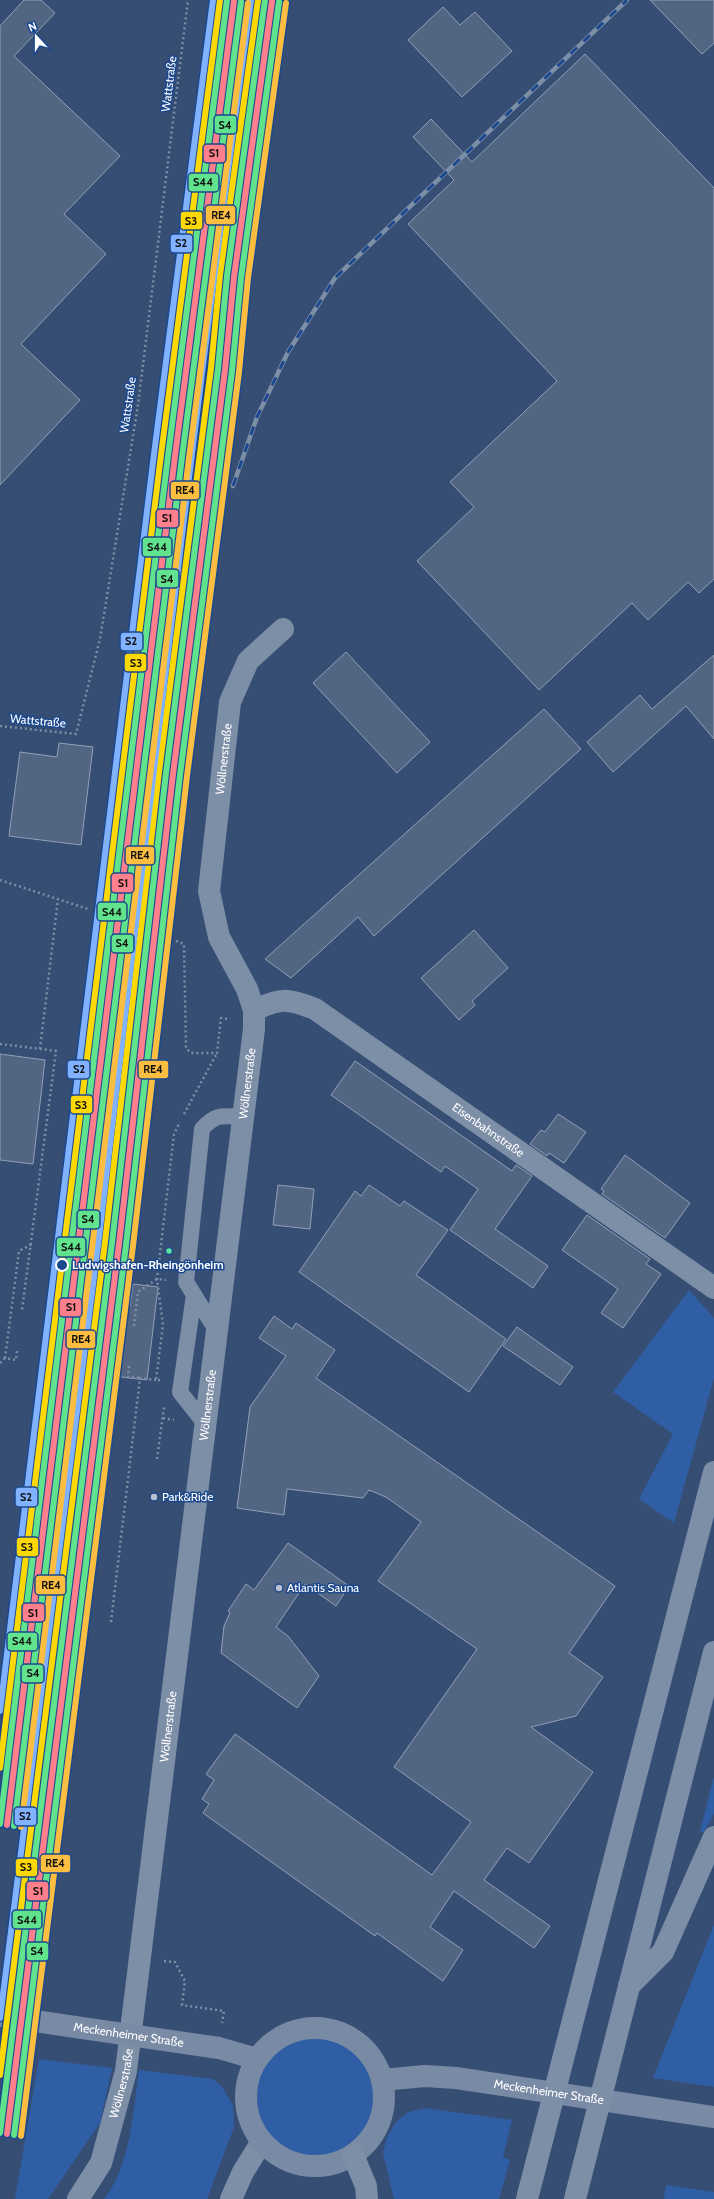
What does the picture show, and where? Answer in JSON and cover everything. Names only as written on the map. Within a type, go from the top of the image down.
[{"type":"highway","points":[[527,2199],[714,1472]]},
{"type":"highway","points":[[575,2199],[714,1652]]},
{"type":"highway","points":[[628,1986],[663,1952],[714,1837]]},
{"type":"highway","points":[[353,2155],[366,2186],[367,2199]]},
{"type":"street","name":"Wöllnerstraße","points":[[78,2199],[101,2163],[126,2071],[218,1333],[254,1029],[254,1010],[247,989],[219,937],[208,891],[230,702],[248,661],[283,629]]},
{"type":"street","name":"Eisenbahnstraße","points":[[254,1010],[273,1001],[293,1000],[315,1009],[714,1288]]},
{"type":"street","name":"Meckenheimer Straße","points":[[0,2016],[219,2048],[257,2059]]},
{"type":"street","points":[[305,2028],[327,2028],[353,2039],[373,2058],[382,2080],[385,2097],[379,2122],[374,2134],[353,2155],[342,2162],[328,2165],[314,2167],[302,2166],[280,2158],[261,2143],[253,2131],[245,2107],[248,2079],[257,2059],[266,2048],[289,2033],[305,2028]]},
{"type":"street","name":"Meckenheimer Straße","points":[[382,2080],[425,2076],[456,2078],[706,2116]]},
{"type":"street","points":[[231,2199],[242,2172],[261,2143]]},
{"type":"lane","points":[[218,1333],[186,1282],[202,1130],[211,1119],[223,1116],[244,1117]]},
{"type":"lane","points":[[194,1295],[180,1392],[206,1425]]},
{"type":"path","name":"Wattstraße","points":[[0,726],[76,734],[100,639],[138,405],[188,0]]},
{"type":"path","points":[[0,880],[88,909]]},
{"type":"path","points":[[40,1049],[58,899]]},
{"type":"path","points":[[176,941],[184,944],[186,1048],[191,1053],[217,1053],[221,1018],[241,1020],[254,1010]]},
{"type":"path","points":[[0,1044],[56,1051],[32,1244],[22,1310]]},
{"type":"path","points":[[0,1363],[6,1358],[18,1251],[32,1244]]},
{"type":"path","points":[[134,1326],[138,1292],[157,1279]]},
{"type":"path","points":[[71,1309],[82,1310],[82,1315],[82,1310],[94,1311]]},
{"type":"path","points":[[163,1325],[167,1326]]},
{"type":"path","points":[[73,1392],[78,1350]]},
{"type":"path","points":[[6,1358],[16,1360],[17,1351]]},
{"type":"path","points":[[129,1366],[128,1377],[156,1380]]},
{"type":"path","points":[[111,1622],[140,1378]]},
{"type":"path","points":[[61,1390],[85,1393]]},
{"type":"path","points":[[185,1981],[182,2005],[224,2011],[219,2048]]},
{"type":"shaded area","points":[[689,1290],[714,1318],[714,1378],[674,1523],[639,1499],[673,1434],[613,1392]]},
{"type":"shaded area","points":[[714,1776],[714,1814],[704,1832],[700,1832]]},
{"type":"shaded area","points":[[714,1925],[714,2087],[653,2078]]},
{"type":"shaded area","points":[[322,2028],[342,2033],[354,2039],[369,2053],[379,2070],[383,2083],[383,2111],[379,2124],[373,2136],[359,2151],[342,2161],[329,2165],[308,2166],[288,2161],[276,2155],[261,2141],[251,2124],[247,2111],[246,2090],[251,2070],[257,2058],[271,2043],[288,2033],[301,2029]]},
{"type":"shaded area","points":[[39,2059],[112,2068],[100,2123],[48,2199],[15,2199]]},
{"type":"shaded area","points":[[139,2070],[213,2079],[222,2087],[233,2105],[234,2127],[207,2199],[104,2199],[120,2170],[125,2154],[132,2120]]},
{"type":"shaded area","points":[[425,2108],[512,2120],[503,2157],[510,2160],[499,2199],[394,2199],[383,2153],[387,2137],[396,2122],[408,2112]]},
{"type":"shaded area","points":[[666,2185],[714,2192],[714,2199],[664,2199]]},
{"type":"building","points":[[24,0],[41,0],[55,13],[14,56],[120,156],[64,214],[106,254],[21,344],[80,400],[0,485],[0,26]]},
{"type":"building","points":[[650,0],[714,0],[714,43],[702,54]]},
{"type":"building","points":[[443,7],[460,25],[475,12],[512,51],[462,97],[408,40]]},
{"type":"building","points":[[585,54],[714,188],[714,579],[699,593],[688,582],[648,620],[632,603],[539,690],[417,561],[474,507],[450,482],[557,381],[408,224],[454,180],[413,137],[431,119],[472,162]]},
{"type":"building","points":[[346,652],[430,742],[397,773],[313,683]]},
{"type":"building","points":[[714,655],[714,739],[686,706],[613,772],[587,742],[640,695],[652,709]]},
{"type":"building","points":[[544,709],[581,749],[374,936],[358,917],[291,978],[265,959]]},
{"type":"building","points":[[59,743],[93,747],[81,845],[9,836],[20,752],[57,757]]},
{"type":"building","points":[[474,930],[508,968],[472,1001],[475,1005],[459,1020],[421,978]]},
{"type":"building","points":[[0,1054],[45,1060],[33,1164],[0,1160]]},
{"type":"building","points":[[355,1061],[512,1171],[516,1165],[532,1176],[495,1229],[548,1266],[533,1288],[450,1230],[478,1189],[445,1166],[441,1172],[331,1095]]},
{"type":"building","points":[[558,1114],[586,1132],[564,1163],[549,1153],[547,1156],[530,1144],[541,1130],[545,1132]]},
{"type":"building","points":[[625,1155],[690,1203],[665,1238],[602,1194],[604,1191],[601,1189]]},
{"type":"building","points":[[278,1185],[314,1189],[310,1229],[273,1225]]},
{"type":"building","points":[[369,1185],[400,1206],[404,1201],[448,1230],[416,1275],[506,1339],[469,1392],[299,1272],[355,1191],[361,1196]]},
{"type":"building","points":[[587,1215],[650,1259],[646,1264],[661,1274],[623,1328],[601,1313],[618,1289],[562,1250]]},
{"type":"building","points":[[133,1284],[158,1287],[147,1380],[87,1373],[84,1396],[61,1393],[73,1299],[130,1306]]},
{"type":"building","points":[[274,1316],[292,1329],[296,1323],[335,1350],[316,1378],[615,1586],[569,1653],[603,1677],[576,1716],[531,1727],[593,1772],[529,1863],[507,1848],[484,1880],[550,1926],[534,1948],[454,1891],[430,1927],[463,1950],[443,1981],[377,1933],[375,1936],[203,1813],[209,1804],[202,1799],[214,1780],[206,1774],[235,1734],[432,1875],[471,1822],[394,1767],[477,1649],[378,1581],[421,1522],[386,1497],[369,1490],[363,1498],[287,1489],[284,1515],[237,1508],[250,1407],[286,1356],[259,1338]]},
{"type":"building","points":[[517,1327],[573,1367],[560,1385],[503,1346]]},
{"type":"building","points":[[288,1543],[349,1586],[336,1606],[305,1584],[276,1627],[288,1636],[319,1676],[297,1708],[221,1653],[224,1626],[230,1613],[228,1611],[246,1584],[254,1590]]},
{"type":"railway","points":[[233,486],[257,417],[288,352],[335,278],[627,0]]},
{"type":"transit line","name":"S2","points":[[0,1711],[154,454],[213,0]]},
{"type":"transit line","name":"S3","points":[[0,1768],[161,455],[220,0]]},
{"type":"transit line","name":"S44","points":[[0,1824],[168,456],[227,0]]},
{"type":"transit line","name":"S2","points":[[0,2018],[87,1335],[210,309],[251,0]]},
{"type":"transit line","name":"S3","points":[[0,2075],[105,1242],[159,772],[211,368],[220,275],[258,0]]},
{"type":"transit line","name":"S44","points":[[0,2133],[112,1243],[166,773],[218,369],[227,276],[265,0]]},
{"type":"transit line","name":"S1","points":[[7,1825],[175,456],[234,1]]},
{"type":"transit line","name":"S1","points":[[7,2134],[119,1244],[173,774],[225,370],[234,277],[272,1]]},
{"type":"transit line","name":"S4","points":[[14,1826],[182,457],[241,2]]},
{"type":"transit line","name":"S4","points":[[14,2135],[126,1245],[180,775],[232,371],[241,278],[279,2]]},
{"type":"transit line","name":"RE4","points":[[21,1827],[189,458],[248,3]]},
{"type":"transit line","name":"RE4","points":[[21,2136],[133,1246],[187,776],[239,372],[248,278],[286,3]]},
{"type":"place","name":"Ludwigshafen-Rheingönheim","points":[[62,1265]]},
{"type":"place","name":"Park&Ride","points":[[154,1497]]},
{"type":"place","name":"Atlantis Sauna","points":[[279,1588]]}]
